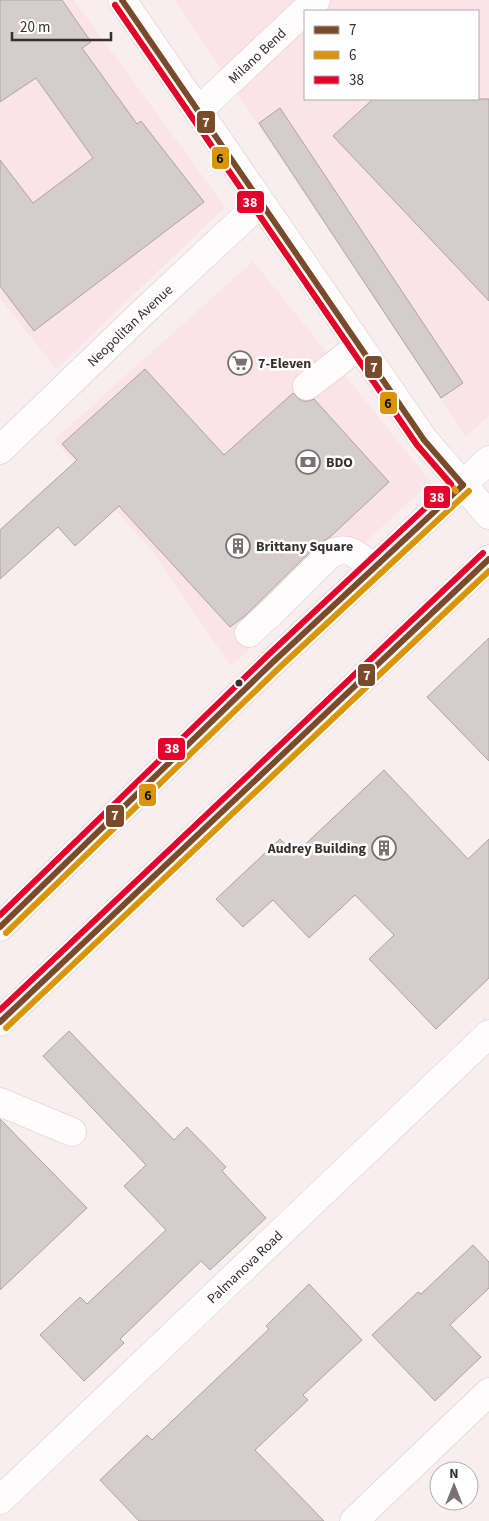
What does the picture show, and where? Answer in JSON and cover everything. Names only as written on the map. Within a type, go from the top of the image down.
[{"type":"main road","points":[[122,0],[424,440],[489,515]]},
{"type":"main road","name":"Milano Bend","points":[[305,10],[316,0]]},
{"type":"main road","name":"Milano Bend","points":[[198,111],[304,11]]},
{"type":"main road","name":"Neopolitan Avenue","points":[[0,450],[260,203]]},
{"type":"main road","points":[[307,386],[359,346]]},
{"type":"main road","points":[[0,927],[273,662],[489,460]]},
{"type":"main road","points":[[273,662],[245,630],[278,606],[328,554],[338,549],[351,551],[373,568]]},
{"type":"main road","points":[[0,1022],[489,559]]},
{"type":"main road","name":"Palmanova Road","points":[[0,1500],[489,1034]]},
{"type":"main road","points":[[0,1102],[72,1132]]},
{"type":"main road","points":[[354,1521],[489,1392]]},
{"type":"shaded area","points":[[0,0],[74,0],[225,207],[56,369],[0,298]]},
{"type":"shaded area","points":[[175,0],[489,0],[489,415],[466,437]]},
{"type":"shaded area","points":[[253,261],[431,482],[231,666],[151,550],[54,440]]},
{"type":"building","points":[[0,0],[62,0],[91,42],[82,48],[137,124],[141,121],[204,202],[34,331],[0,286],[0,160],[33,203],[93,158],[36,78],[0,102]]},
{"type":"building","points":[[489,99],[489,301],[333,136],[372,100]]},
{"type":"building","points":[[280,108],[463,383],[441,398],[259,123]]},
{"type":"building","name":"Brittany Square","points":[[145,369],[224,455],[293,393],[302,401],[314,399],[389,482],[330,537],[318,544],[245,616],[230,627],[119,506],[75,546],[58,527],[0,579],[0,530],[77,460],[62,444]]},
{"type":"building","points":[[489,638],[489,761],[427,697]]},
{"type":"building","points":[[384,770],[468,859],[489,839],[489,978],[436,1029],[369,959],[394,935],[355,895],[309,938],[273,900],[243,927],[216,899],[280,839],[295,854]]},
{"type":"building","points":[[69,1031],[174,1140],[187,1127],[226,1167],[222,1171],[266,1218],[210,1270],[201,1261],[120,1339],[124,1343],[84,1381],[40,1335],[80,1297],[87,1304],[166,1230],[124,1186],[146,1165],[43,1056]]},
{"type":"building","points":[[0,1119],[87,1208],[0,1290]]},
{"type":"building","points":[[473,1245],[489,1262],[489,1288],[450,1325],[481,1357],[435,1401],[372,1335],[418,1292],[421,1294]]},
{"type":"building","points":[[309,1284],[362,1340],[303,1395],[308,1400],[255,1450],[324,1521],[139,1521],[100,1480],[147,1435],[152,1440],[269,1329],[266,1326]]},
{"type":"transit line","name":"7","points":[[122,0],[424,440],[463,485]]},
{"type":"transit line","name":"6","points":[[115,5],[417,445],[456,491]]},
{"type":"transit line","name":"38","points":[[0,915],[267,656],[451,484],[417,445],[115,5]]},
{"type":"transit line","name":"7","points":[[0,927],[273,662],[463,485]]},
{"type":"transit line","name":"6","points":[[6,933],[279,668],[469,491]]},
{"type":"transit line","name":"38","points":[[0,1010],[483,553]]},
{"type":"transit line","name":"7","points":[[0,1022],[489,559]]},
{"type":"transit line","name":"6","points":[[6,1028],[489,571]]},
{"type":"place","name":"7-Eleven","points":[[240,363]]},
{"type":"place","name":"BDO","points":[[308,462]]},
{"type":"place","name":"Brittany Square","points":[[238,546]]},
{"type":"place","name":"Audrey Building","points":[[384,848]]}]
